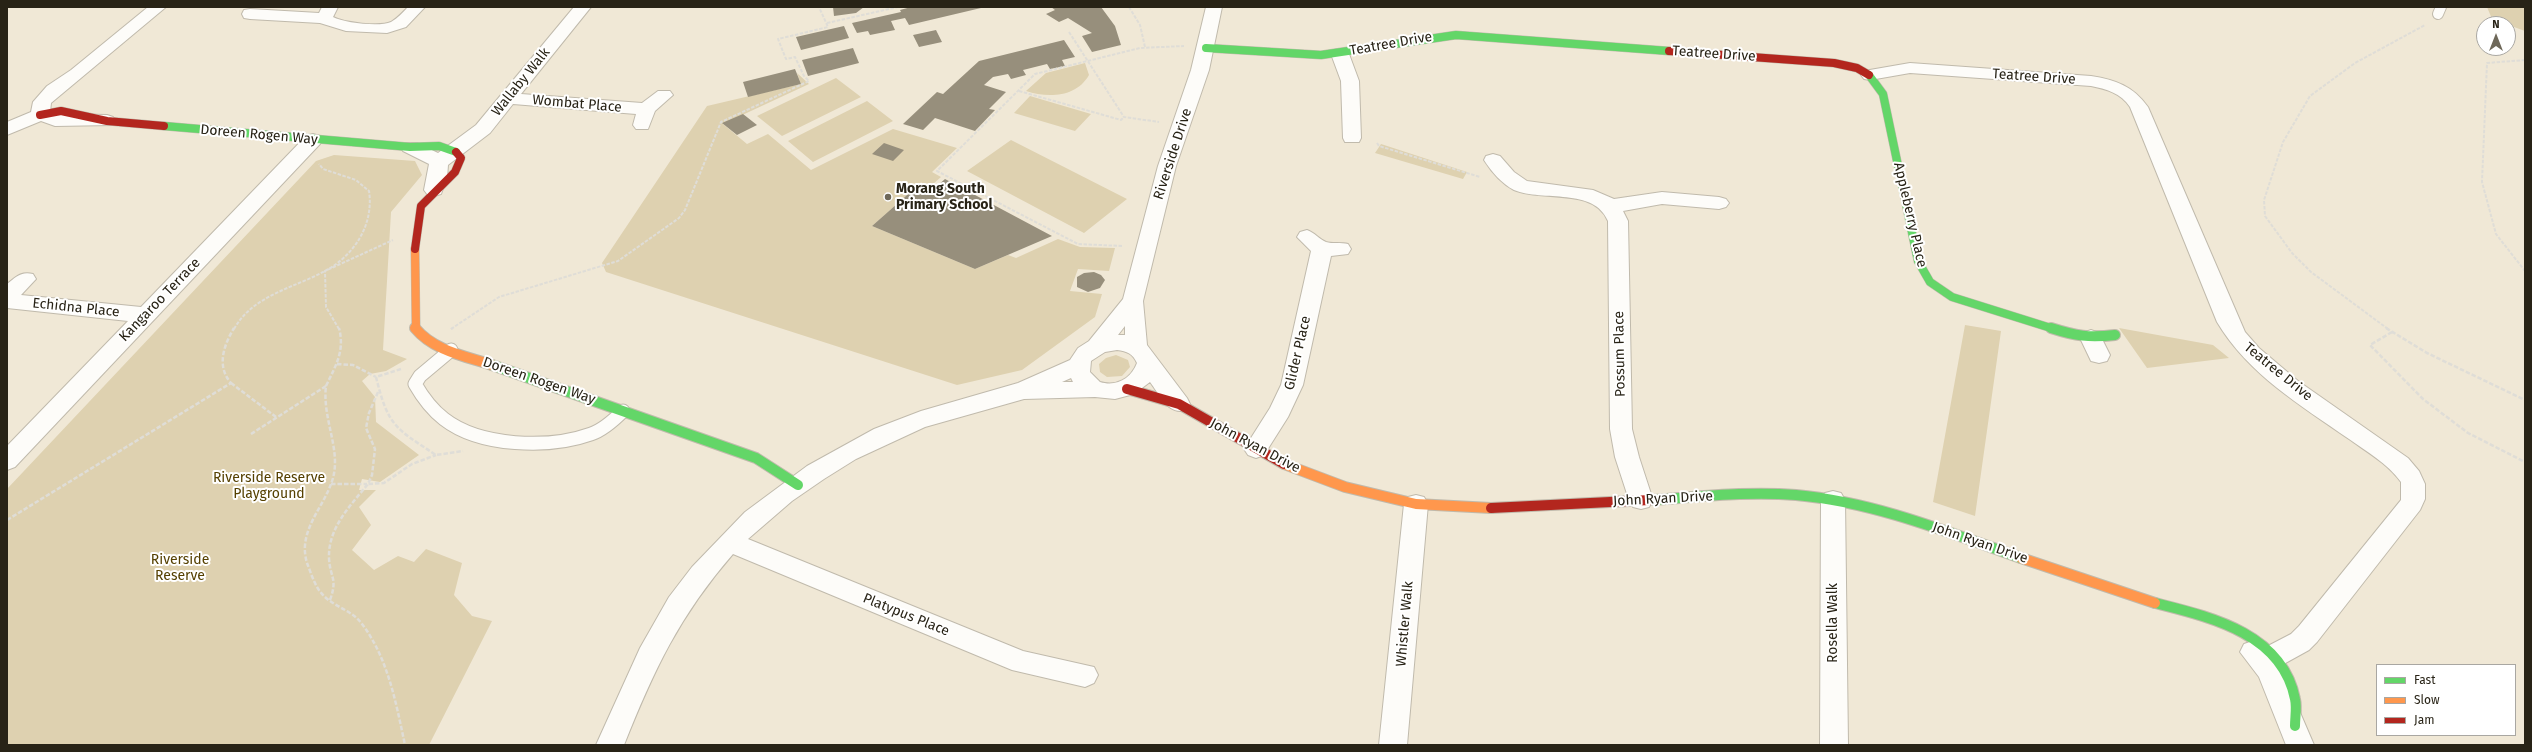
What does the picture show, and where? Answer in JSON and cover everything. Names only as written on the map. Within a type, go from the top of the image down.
[{"type":"street","points":[[7,139],[51,115],[57,107],[58,100],[77,74],[158,7]]},
{"type":"street","points":[[250,14],[327,13],[326,22],[337,25],[380,28],[394,26],[402,22],[417,7]]},
{"type":"street","name":"Wallaby Walk","points":[[445,156],[480,132],[583,7]]},
{"type":"street","name":"Riverside Drive","points":[[1143,356],[1133,301],[1167,166],[1206,48],[1214,7]]},
{"type":"street","name":"Teatree Drive","points":[[1206,48],[1311,55],[1340,54],[1422,37],[1456,35],[1834,63],[1851,66],[1870,75],[1897,69],[1910,68],[2091,82],[2112,85],[2127,92],[2139,107],[2228,322],[2237,338],[2267,367],[2389,456],[2408,475],[2413,484],[2414,494],[2412,503],[2308,634],[2300,642],[2270,658]]},
{"type":"street","points":[[1340,54],[1350,81],[1352,138]]},
{"type":"street","name":"Appleberry Place","points":[[1870,75],[1880,86],[1883,94],[1918,261],[1930,282],[1944,293],[1963,302],[2077,336],[2095,346],[2115,335]]},
{"type":"street","name":"Wombat Place","points":[[507,98],[644,117],[664,95]]},
{"type":"street","points":[[7,129],[51,115]]},
{"type":"street","name":"Doreen Rogen Way","points":[[51,115],[313,140],[410,147],[434,158],[445,156]]},
{"type":"street","name":"Kangaroo Terrace","points":[[7,461],[313,140]]},
{"type":"street","name":"Doreen Rogen Way","points":[[445,156],[434,190],[422,205],[419,213],[414,328],[425,338],[451,350],[756,458],[798,485]]},
{"type":"street","points":[[1493,160],[1509,178],[1525,187],[1590,196],[1612,206],[1666,193],[1719,203]]},
{"type":"street","name":"Possum Place","points":[[1612,206],[1618,221],[1621,429],[1641,500]]},
{"type":"street","name":"Glider Place","points":[[1256,450],[1280,411],[1292,385],[1323,245]]},
{"type":"street","name":"Echidna Place","points":[[7,296],[26,278]]},
{"type":"street","name":"Echidna Place","points":[[7,301],[146,315]]},
{"type":"street","name":"Riverside Drive","points":[[1097,346],[1133,301]]},
{"type":"street","points":[[610,745],[642,670],[679,604],[700,576],[731,543],[765,510],[798,485],[857,448],[886,434],[950,411],[1017,392],[1079,365],[1089,351],[1097,346],[1118,342],[1143,356],[1143,378],[1127,389],[1111,392],[1095,389],[1017,392]]},
{"type":"street","name":"John Ryan Drive","points":[[1143,356],[1179,404]]},
{"type":"street","points":[[1079,365],[1082,379],[1095,389]]},
{"type":"street","name":"John Ryan Drive","points":[[1127,389],[1179,404],[1256,450],[1292,468],[1332,483],[1416,504],[1496,508],[1754,494],[1833,500],[1927,525],[2153,603],[2188,621],[2225,634],[2270,658],[2281,701],[2298,736]]},
{"type":"street","name":"Rosella Walk","points":[[1833,500],[1834,745]]},
{"type":"street","name":"Whistler Walk","points":[[1393,745],[1416,504]]},
{"type":"street","name":"Platypus Place","points":[[731,543],[1022,662],[1085,675]]},
{"type":"lane","points":[[451,350],[420,376],[416,386],[426,404],[436,414],[473,434],[521,442],[563,440],[596,432],[623,411]]},
{"type":"path","points":[[447,332],[498,297],[618,262],[680,218],[685,210],[721,122],[809,81],[804,76],[796,57],[786,59],[778,39],[828,27],[819,7]]},
{"type":"path","points":[[827,23],[898,7]]},
{"type":"path","points":[[1129,7],[1140,25],[1145,47]]},
{"type":"path","points":[[2429,22],[2356,63],[2310,96],[2283,142],[2264,200],[2265,216],[2292,253],[2311,272],[2392,332],[2427,352],[2525,400]]},
{"type":"path","points":[[1069,32],[1124,117]]},
{"type":"path","points":[[1122,246],[1078,244],[937,171],[1035,74],[1145,47],[1185,46]]},
{"type":"path","points":[[2525,60],[2487,63],[2482,182],[2496,234],[2525,271]]},
{"type":"path","points":[[1018,91],[1121,120],[1124,117],[1160,122]]},
{"type":"path","points":[[1377,143],[1401,153],[1484,178],[1509,178]]},
{"type":"path","points":[[316,161],[323,169],[356,180],[369,191],[371,198],[370,217],[358,243],[325,271]]},
{"type":"path","points":[[276,417],[231,382],[223,373],[223,361],[228,338],[240,320],[266,299],[400,237]]},
{"type":"path","points":[[325,271],[326,307],[339,328],[343,343],[338,364],[326,386],[324,415],[335,461],[331,484],[312,522],[304,546],[306,561],[322,595],[361,622],[382,655],[392,682],[405,745]]},
{"type":"path","points":[[2392,332],[2370,345],[2423,399],[2468,433],[2525,462]]},
{"type":"path","points":[[338,364],[353,365],[375,374],[376,377]]},
{"type":"path","points":[[7,520],[231,382]]},
{"type":"path","points":[[251,434],[326,386]]},
{"type":"path","points":[[330,600],[336,585],[336,578],[330,564],[331,540],[348,507],[368,484],[372,475],[375,449],[366,428],[369,413],[378,391]]},
{"type":"path","points":[[331,484],[384,483],[412,464],[436,455]]},
{"type":"green space","points":[[2487,7],[2525,7],[2525,31],[2516,28],[2516,16],[2491,16]]},
{"type":"green space","points":[[1085,63],[1089,75],[1083,83],[1069,92],[1043,95],[1026,91],[1046,73]]},
{"type":"green space","points":[[797,73],[809,84],[723,124],[747,144],[768,134],[811,170],[893,129],[957,148],[932,172],[941,177],[924,192],[915,188],[872,226],[975,269],[1008,255],[1016,258],[1058,239],[1080,247],[1115,248],[1109,271],[1078,269],[1070,291],[1102,294],[1095,317],[1022,370],[957,385],[606,272],[602,263],[707,106],[801,84]]},
{"type":"green space","points":[[836,78],[861,97],[782,136],[757,116]]},
{"type":"green space","points":[[1030,96],[1091,114],[1075,131],[1014,113]]},
{"type":"green space","points":[[867,101],[893,121],[813,162],[788,141]]},
{"type":"green space","points":[[1011,140],[1127,199],[1084,233],[967,171]]},
{"type":"green space","points":[[1381,144],[1467,172],[1463,179],[1375,153]]},
{"type":"green space","name":"Riverside Reserve","points":[[334,155],[415,161],[422,175],[391,212],[383,350],[407,359],[386,371],[370,374],[362,381],[375,397],[376,422],[419,455],[380,482],[362,479],[359,490],[376,490],[359,507],[371,525],[352,550],[374,570],[398,556],[414,562],[426,549],[462,563],[454,595],[472,616],[492,621],[429,745],[7,745],[7,489],[316,161]]},
{"type":"green space","points":[[1965,325],[2001,331],[1975,516],[1933,502]]},
{"type":"green space","points":[[2119,328],[2213,345],[2229,358],[2147,368]]},
{"type":"green space","points":[[1116,355],[1128,360],[1130,367],[1122,376],[1107,377],[1100,372],[1099,364],[1106,358]]},
{"type":"building","points":[[833,7],[864,7],[856,13],[834,16]]},
{"type":"building","points":[[911,7],[981,8],[909,25],[905,18],[891,21],[895,30],[870,35],[868,31],[857,33],[852,23],[901,12],[900,10]]},
{"type":"building","points":[[1051,7],[1101,7],[1115,26],[1121,45],[1092,52],[1082,36],[1092,33],[1068,18],[1059,22],[1046,14],[1055,10]]},
{"type":"building","points":[[844,26],[849,38],[801,50],[796,37]]},
{"type":"building","points":[[936,30],[942,42],[919,47],[913,35]]},
{"type":"building","points":[[1064,40],[1075,57],[1062,60],[1065,66],[1050,69],[1047,64],[1023,70],[1026,75],[1011,79],[1008,74],[993,77],[984,85],[1006,92],[989,109],[995,110],[975,131],[935,118],[923,130],[903,124],[937,92],[943,94],[979,61]]},
{"type":"building","points":[[853,48],[859,63],[808,76],[802,60]]},
{"type":"building","points":[[795,69],[801,84],[748,97],[743,82]]},
{"type":"building","points":[[743,114],[757,125],[737,135],[722,123]]},
{"type":"building","points":[[884,143],[904,150],[893,161],[872,154]]},
{"type":"building","points":[[945,179],[1052,236],[975,269],[872,226],[915,188],[928,194]]},
{"type":"building","points":[[1094,272],[1101,275],[1105,280],[1100,288],[1088,292],[1077,287],[1077,277],[1084,273]]},
{"type":"traffic: fast","points":[[1206,48],[1321,55],[1456,35],[1669,51]]},
{"type":"traffic: fast","points":[[1869,75],[1883,94],[1918,261],[1930,282],[1952,297],[2077,336],[2093,338],[2115,335]]},
{"type":"traffic: fast","points":[[164,126],[410,147],[439,146],[456,152]]},
{"type":"traffic: fast","points":[[492,365],[756,458],[798,485]]},
{"type":"traffic: fast","points":[[1650,500],[1760,494],[1796,495],[1825,499],[1854,504],[1910,519],[2021,558]]},
{"type":"traffic: fast","points":[[2155,603],[2198,614],[2240,631],[2259,642],[2274,656],[2287,674],[2295,699],[2295,726]]},
{"type":"traffic: slow","points":[[415,249],[415,328],[421,336],[439,347],[492,365]]},
{"type":"traffic: slow","points":[[1284,464],[1345,487],[1416,504],[1491,508]]},
{"type":"traffic: slow","points":[[2021,558],[2155,603]]},
{"type":"traffic: jam","points":[[1669,51],[1834,63],[1857,68],[1869,75]]},
{"type":"traffic: jam","points":[[40,115],[61,111],[107,121],[164,126]]},
{"type":"traffic: jam","points":[[415,249],[421,206],[455,172],[461,158],[456,152]]},
{"type":"traffic: jam","points":[[1127,389],[1179,404],[1284,464]]},
{"type":"traffic: jam","points":[[1491,508],[1650,500]]},
{"type":"place","name":"Morang South Primary School","points":[[888,197]]},
{"type":"park label","name":"Riverside Reserve Playground","points":[[269,486]]}]
